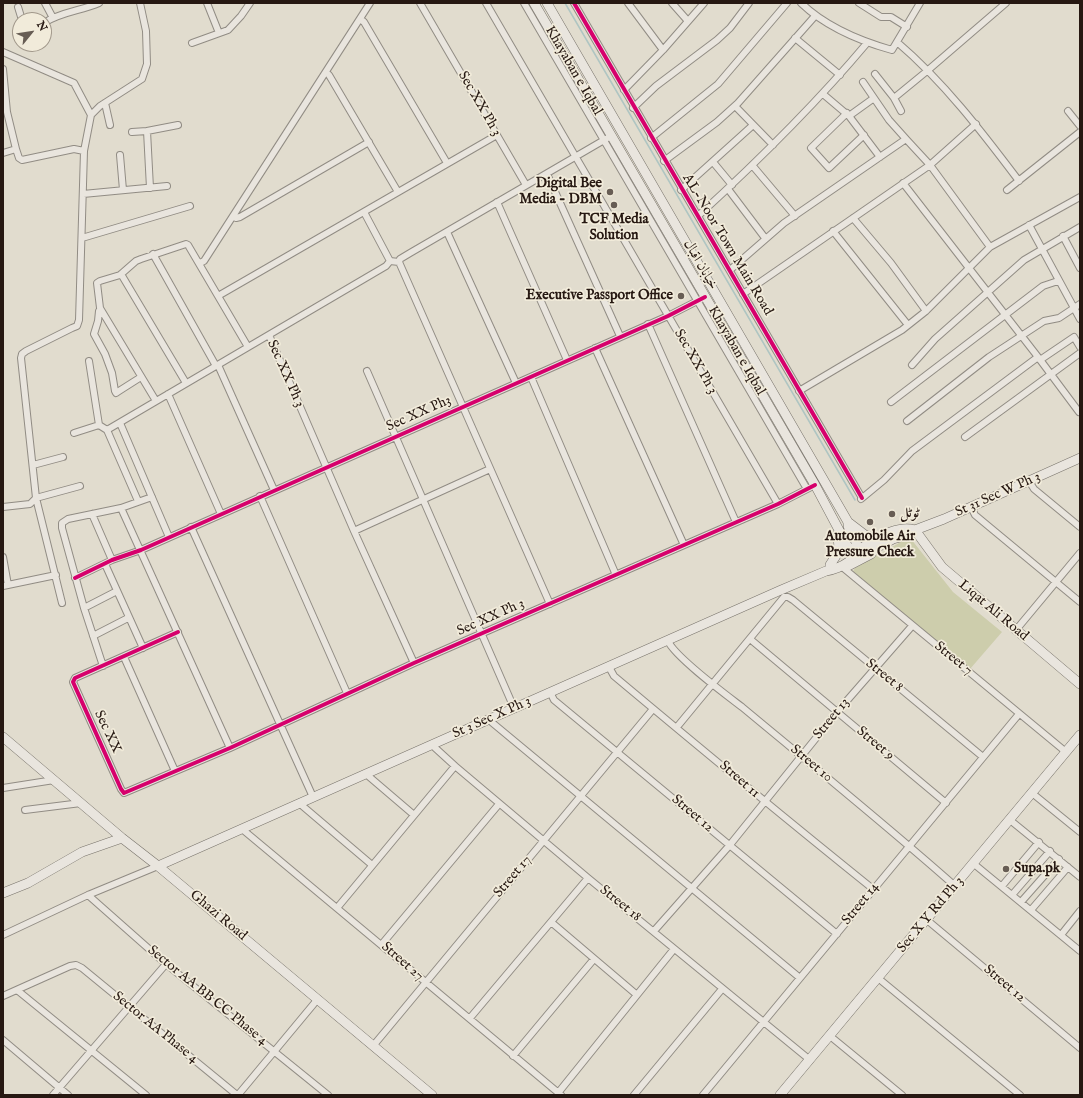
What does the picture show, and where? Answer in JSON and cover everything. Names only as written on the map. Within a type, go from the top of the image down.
[{"type":"main road","name":"Khayaban e Iqbal","points":[[534,3],[608,138],[668,232],[701,300],[848,547],[856,551]]},
{"type":"main road","name":"خیابان اقبال","points":[[547,3],[848,522],[848,527],[856,543],[856,551]]},
{"type":"main road","points":[[668,232],[678,227]]},
{"type":"main road","name":"St 31 Sec W Ph 3","points":[[856,551],[867,552],[896,537],[908,535],[915,530],[971,507],[1080,458]]},
{"type":"main road","points":[[848,522],[865,535],[876,539]]},
{"type":"main road","name":"St 31 Sec W Ph 3","points":[[856,551],[876,539],[904,528],[915,530]]},
{"type":"main road","points":[[828,568],[838,551],[838,529]]},
{"type":"main road","name":"Liqat Ali Road","points":[[915,530],[942,567],[1080,684]]},
{"type":"main road","points":[[841,566],[855,564],[872,554],[874,549]]},
{"type":"main road","name":"St 3 Sec X Ph 3","points":[[828,568],[841,566],[851,560],[856,551]]},
{"type":"main road","name":"St 3 Sec X Ph 3","points":[[158,866],[609,666],[783,594],[856,551]]},
{"type":"main road","name":"Sec X Y Rd Ph 3","points":[[784,1094],[810,1060],[1080,735]]},
{"type":"main road","name":"Ghazi Road","points":[[3,737],[80,803],[158,866],[373,1046],[428,1094]]},
{"type":"main road","points":[[3,893],[28,883],[82,852],[122,838]]},
{"type":"street","points":[[45,3],[53,18],[88,8],[99,3]]},
{"type":"street","points":[[62,603],[36,498],[22,354],[77,326],[80,320],[84,151],[91,115],[105,103],[142,79],[147,64],[146,31],[140,3]]},
{"type":"street","points":[[207,3],[219,33]]},
{"type":"street","points":[[192,43],[228,30],[241,16],[250,3]]},
{"type":"street","points":[[200,263],[204,261],[370,3]]},
{"type":"street","name":"Sec XX Ph 3","points":[[420,3],[526,185]]},
{"type":"street","name":"Sec XX Ph 3","points":[[486,3],[778,504]]},
{"type":"street","points":[[524,3],[608,138],[701,300]]},
{"type":"street","name":"AL-Noor Town Main Road","points":[[574,3],[633,108],[730,270],[861,498],[884,480],[912,450],[1039,358]]},
{"type":"street","points":[[628,3],[663,50]]},
{"type":"street","points":[[672,3],[687,20]]},
{"type":"street","points":[[624,90],[663,50],[687,20],[704,3]]},
{"type":"street","points":[[633,108],[656,86],[717,40],[730,28],[749,3]]},
{"type":"street","points":[[651,138],[718,84],[787,3]]},
{"type":"street","points":[[801,3],[815,16],[867,43],[892,50],[920,3]]},
{"type":"street","points":[[859,3],[881,17],[891,17],[907,26]]},
{"type":"street","points":[[894,98],[928,71],[1006,3]]},
{"type":"street","points":[[18,7],[20,12]]},
{"type":"street","points":[[664,161],[687,145],[735,106],[815,16]]},
{"type":"street","points":[[360,19],[364,22],[447,163]]},
{"type":"street","points":[[796,38],[840,75]]},
{"type":"street","points":[[897,42],[928,71],[976,124],[1019,182]]},
{"type":"street","points":[[698,216],[730,187],[823,94],[867,43]]},
{"type":"street","points":[[3,52],[74,83],[91,115]]},
{"type":"street","points":[[3,70],[7,112],[19,158],[22,160],[74,149],[84,151]]},
{"type":"street","points":[[326,72],[330,75],[398,192]]},
{"type":"street","points":[[875,74],[894,98],[901,112]]},
{"type":"street","points":[[863,82],[889,120],[930,166],[990,247]]},
{"type":"street","points":[[823,94],[848,115],[880,157]]},
{"type":"street","points":[[864,135],[829,168],[811,148],[848,115],[874,98]]},
{"type":"street","points":[[105,103],[110,125]]},
{"type":"street","points":[[735,106],[752,126],[773,145]]},
{"type":"street","points":[[1068,111],[1080,126]]},
{"type":"street","points":[[743,294],[930,166],[976,124]]},
{"type":"street","points":[[132,132],[147,131],[178,125]]},
{"type":"street","points":[[681,190],[752,126]]},
{"type":"street","points":[[147,131],[150,188]]},
{"type":"street","points":[[1007,190],[1019,182],[1080,132]]},
{"type":"street","points":[[218,296],[497,135]]},
{"type":"street","points":[[399,262],[400,259],[410,252],[608,138]]},
{"type":"street","points":[[730,270],[765,238],[906,139]]},
{"type":"street","points":[[233,216],[236,218],[240,217],[369,142]]},
{"type":"street","points":[[3,153],[16,148]]},
{"type":"street","points":[[120,155],[123,190]]},
{"type":"street","points":[[713,162],[765,238]]},
{"type":"street","points":[[752,165],[795,216]]},
{"type":"street","points":[[546,174],[620,336]]},
{"type":"street","points":[[904,183],[969,266],[1079,412]]},
{"type":"street","points":[[83,194],[167,186]]},
{"type":"street","points":[[799,391],[908,325],[926,311],[969,266],[990,247],[1080,197]]},
{"type":"street","points":[[497,202],[567,360]]},
{"type":"street","points":[[82,238],[190,206]]},
{"type":"street","points":[[364,212],[390,261]]},
{"type":"street","points":[[853,218],[891,263],[926,311]]},
{"type":"street","points":[[1029,225],[1058,281],[1080,319]]},
{"type":"street","points":[[912,365],[935,338],[1024,260],[1080,226]]},
{"type":"street","points":[[447,232],[516,383]]},
{"type":"street","points":[[833,232],[908,325]]},
{"type":"street","points":[[1063,236],[1080,268]]},
{"type":"street","points":[[156,401],[98,304],[97,283],[122,274],[136,261],[186,244],[190,247],[200,263],[248,347]]},
{"type":"street","points":[[153,254],[217,366],[274,490]]},
{"type":"street","points":[[390,261],[399,262]]},
{"type":"street","points":[[269,335],[386,266],[390,261]]},
{"type":"street","points":[[399,262],[550,604]]},
{"type":"street","points":[[122,274],[186,383]]},
{"type":"street","points":[[890,402],[1043,286],[1058,281]]},
{"type":"street","name":"Sec XX Ph3","points":[[75,578],[112,560],[141,550],[701,300]]},
{"type":"street","points":[[907,421],[989,357],[1044,321],[1060,318],[1080,304]]},
{"type":"street","points":[[101,310],[99,311],[94,334],[105,354],[112,373],[116,393],[141,377]]},
{"type":"street","name":"Sec XX Ph 3","points":[[648,324],[736,522]]},
{"type":"street","name":"Sec XX Ph 3","points":[[107,430],[269,335],[354,531],[414,664]]},
{"type":"street","points":[[1039,358],[1074,337],[1080,347]]},
{"type":"street","points":[[595,348],[684,545]]},
{"type":"street","points":[[965,437],[1050,373],[1080,353]]},
{"type":"street","points":[[89,361],[99,425],[107,430],[138,501]]},
{"type":"street","name":"Sec XX Ph 3","points":[[367,371],[514,708]]},
{"type":"street","points":[[530,377],[616,575]]},
{"type":"street","points":[[168,394],[221,514]]},
{"type":"street","points":[[120,423],[169,537]]},
{"type":"street","points":[[74,433],[99,425]]},
{"type":"street","points":[[33,465],[63,457]]},
{"type":"street","points":[[354,531],[490,469]]},
{"type":"street","points":[[1029,481],[1034,489],[1080,527]]},
{"type":"street","points":[[3,507],[30,504],[36,498],[80,486]]},
{"type":"street","name":"Sec XX Ph 3","points":[[175,771],[230,748],[280,723],[347,693],[778,504],[811,487]]},
{"type":"street","points":[[260,496],[347,693]]},
{"type":"street","points":[[104,666],[75,578],[62,523],[68,519],[121,508],[152,497]]},
{"type":"street","points":[[971,507],[975,515],[1080,602]]},
{"type":"street","points":[[121,508],[230,748]]},
{"type":"street","points":[[92,514],[112,560]]},
{"type":"street","points":[[191,527],[312,797]]},
{"type":"street","points":[[1016,630],[1080,553]]},
{"type":"street","points":[[3,557],[5,586],[56,575]]},
{"type":"street","points":[[105,564],[128,618],[143,648]]},
{"type":"street","name":"Street 7","points":[[841,566],[1066,752]]},
{"type":"street","points":[[84,608],[117,591]]},
{"type":"street","points":[[677,726],[750,639],[783,594]]},
{"type":"street","name":"Street 8","points":[[783,594],[983,757]]},
{"type":"street","points":[[93,636],[128,618]]},
{"type":"street","name":"Street 13","points":[[654,931],[729,846],[837,712],[912,626]]},
{"type":"street","name":"Sec XX","points":[[175,771],[124,793],[121,790],[72,682],[75,678],[178,632]]},
{"type":"street","name":"Street 9","points":[[750,639],[946,803]]},
{"type":"street","name":"Street 10","points":[[668,641],[673,649],[712,683],[910,846],[955,886]]},
{"type":"street","points":[[124,657],[175,771]]},
{"type":"street","name":"Street 11","points":[[609,666],[614,676],[677,726],[765,803],[873,890]]},
{"type":"street","name":"Street 12","points":[[550,692],[554,700],[837,934]]},
{"type":"street","name":"Street 17","points":[[373,1046],[653,708]]},
{"type":"street","name":"Street 14","points":[[703,1095],[1019,714]]},
{"type":"street","points":[[489,720],[800,978]]},
{"type":"street","name":"Street 18","points":[[432,745],[499,804],[810,1060]]},
{"type":"street","points":[[337,908],[455,766]]},
{"type":"street","points":[[366,774],[414,815]]},
{"type":"street","points":[[3,788],[54,780]]},
{"type":"street","points":[[1032,793],[1080,832]]},
{"type":"street","points":[[25,810],[80,803]]},
{"type":"street","points":[[299,803],[372,865]]},
{"type":"street","points":[[382,944],[499,804]]},
{"type":"street","points":[[1010,820],[1039,842],[1080,877]]},
{"type":"street","name":"Street 27","points":[[242,829],[382,944],[425,982],[560,1094]]},
{"type":"street","points":[[1002,886],[1039,842]]},
{"type":"street","points":[[1012,895],[1050,851]]},
{"type":"street","points":[[1021,902],[1059,859]]},
{"type":"street","points":[[974,864],[1080,951]]},
{"type":"street","points":[[3,935],[88,895],[158,866]]},
{"type":"street","points":[[1031,910],[1068,867]]},
{"type":"street","points":[[470,1018],[588,878]]},
{"type":"street","name":"Sector AA BB CC Phase 4","points":[[88,895],[166,964],[275,1050],[328,1095]]},
{"type":"street","points":[[1061,935],[1080,911]]},
{"type":"street","name":"Street 12","points":[[927,920],[1080,1048]]},
{"type":"street","points":[[551,922],[637,995]]},
{"type":"street","points":[[560,1094],[674,949]]},
{"type":"street","points":[[513,1056],[594,959]]},
{"type":"street","points":[[53,1095],[166,964]]},
{"type":"street","name":"Sector AA Phase 4","points":[[17,990],[70,966],[76,965],[82,968],[237,1095]]},
{"type":"street","points":[[878,978],[1020,1095]]},
{"type":"street","points":[[634,1095],[722,989]]},
{"type":"street","points":[[3,996],[17,990],[146,1095]]},
{"type":"street","points":[[237,1095],[317,1000]]},
{"type":"street","points":[[830,1036],[902,1095]]},
{"type":"street","points":[[3,1040],[68,1095]]},
{"type":"green space","points":[[906,539],[911,539],[953,592],[1002,632],[970,669],[852,573],[855,568]]},
{"type":"waterway","points":[[565,3],[855,500]]},
{"type":"cycle path","points":[[574,3],[862,498]]},
{"type":"cycle path","points":[[75,578],[112,560],[141,550],[668,316],[705,297]]},
{"type":"cycle path","points":[[178,632],[75,678],[73,682],[124,793],[230,748],[414,663],[778,504],[815,485]]},
{"type":"place","name":"Digital Bee Media - DBM","points":[[610,192]]},
{"type":"place","name":"TCF Media Solution","points":[[614,205]]},
{"type":"place","name":"Executive Passport Office","points":[[681,296]]},
{"type":"place","name":"ٹوٹل","points":[[892,514]]},
{"type":"place","name":"Automobile Air Pressure Check","points":[[870,522]]},
{"type":"place","name":"Supa.pk","points":[[1006,869]]}]
